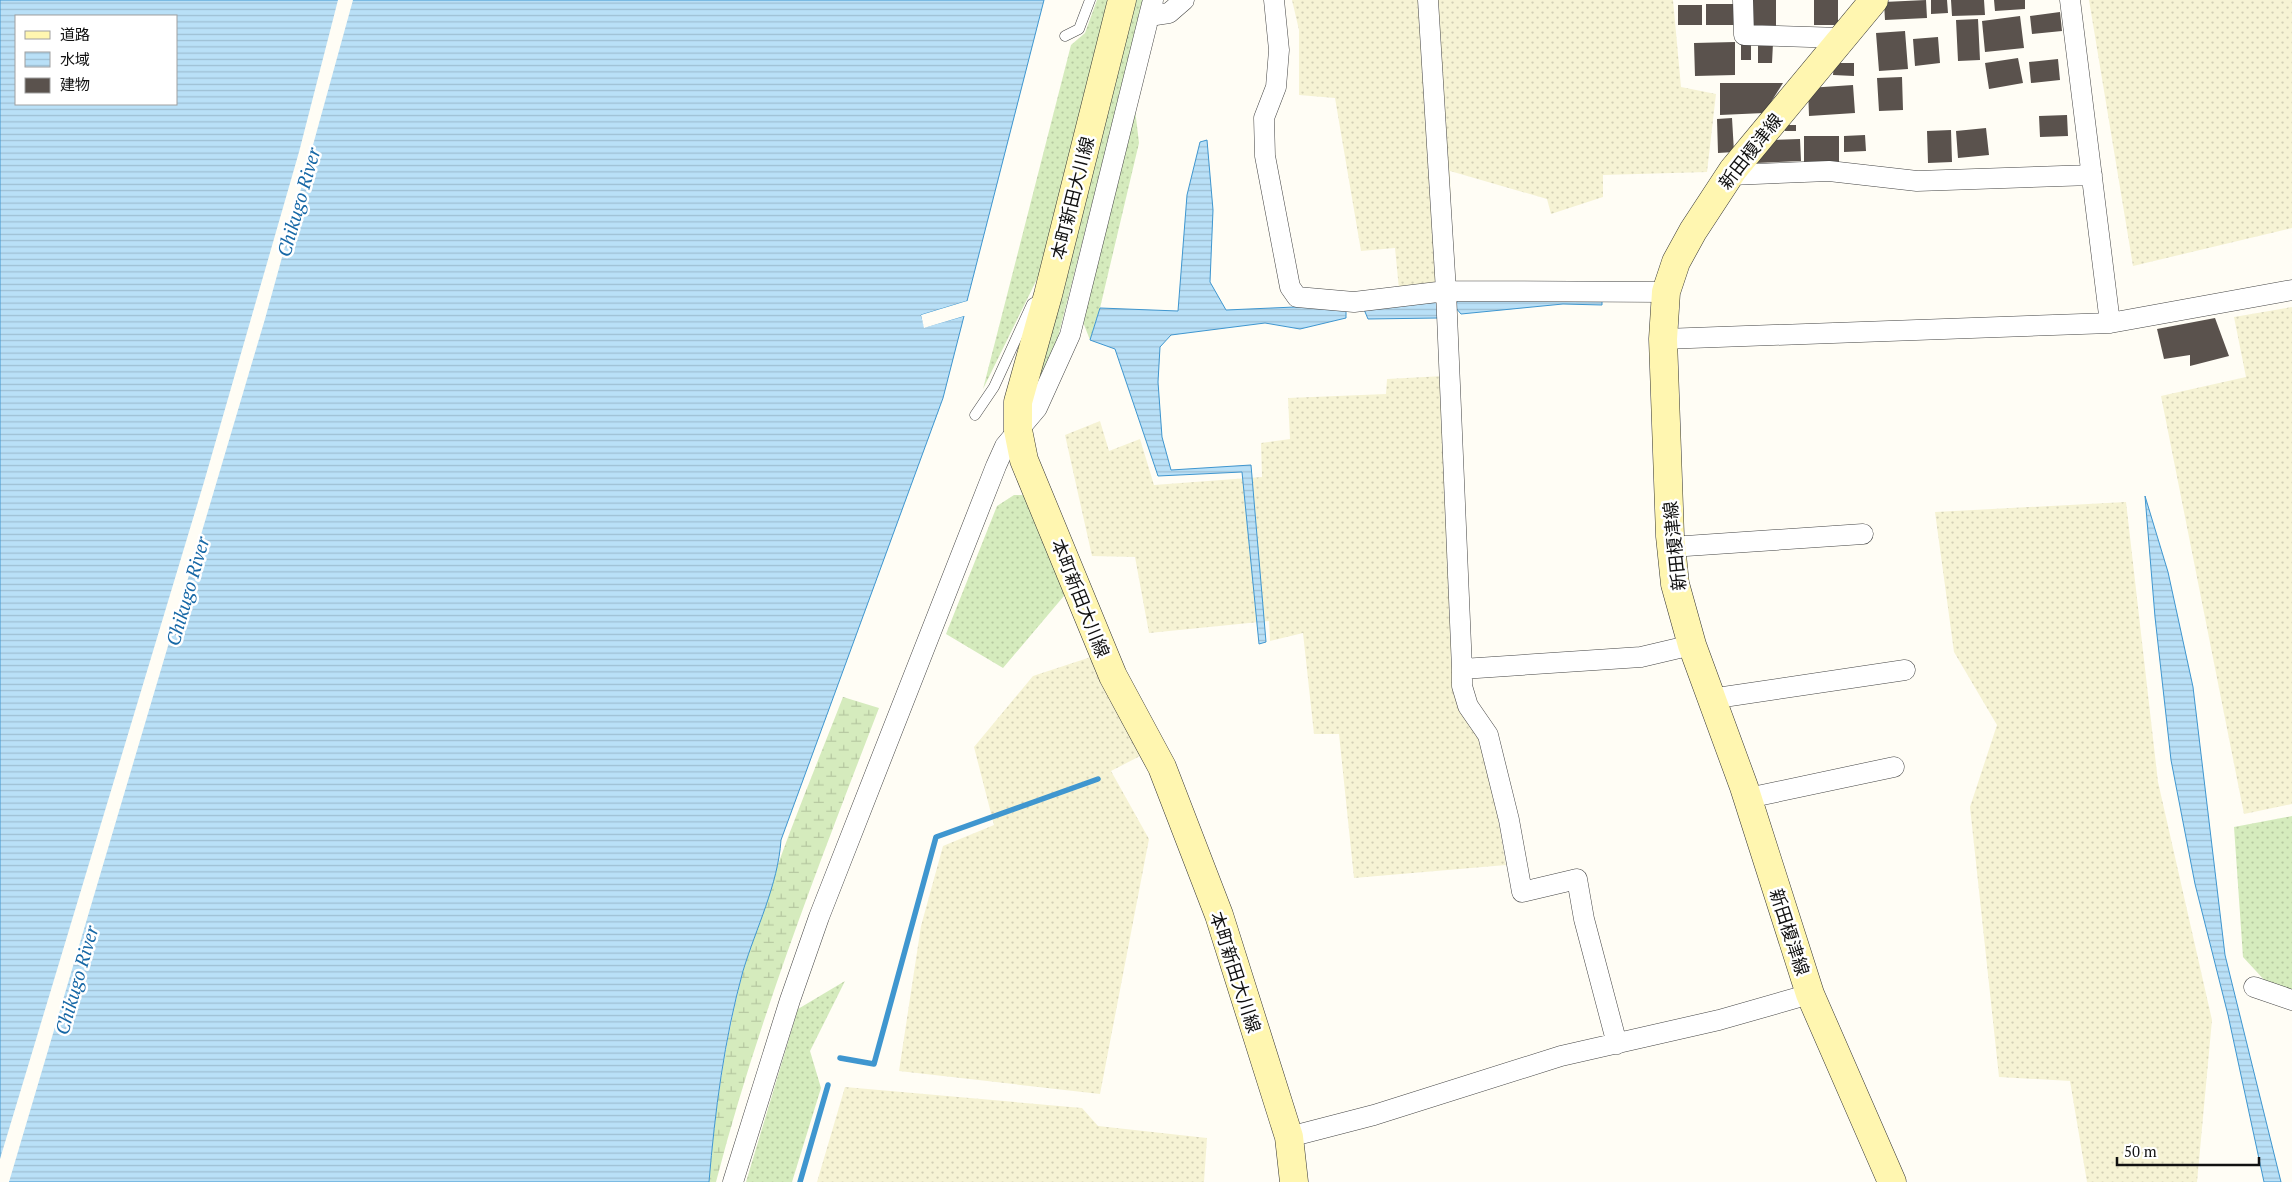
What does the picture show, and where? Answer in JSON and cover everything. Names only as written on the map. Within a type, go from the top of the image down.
[{"type":"main road","name":"本町新田大川線","points":[[1122,0],[1048,296],[1018,402],[1018,430],[1024,460],[1113,676],[1162,767],[1219,915],[1289,1137],[1294,1182]]},
{"type":"main road","name":"新田榎津線","points":[[1874,0],[1730,174],[1693,231],[1676,262],[1666,292],[1663,339],[1671,547],[1675,584],[1692,645],[1710,699],[1748,798],[1810,994],[1892,1182]]},
{"type":"street","points":[[734,1182],[790,1000],[819,917],[996,466],[1005,446],[1037,408],[1070,334],[1151,8],[1169,13],[1184,0]]},
{"type":"street","points":[[1274,0],[1279,50],[1276,87],[1264,118],[1265,156],[1290,287],[1297,297],[1354,302],[1446,291],[1666,292]]},
{"type":"street","points":[[1428,0],[1446,291],[1462,686],[1468,706],[1488,735],[1509,820],[1522,892],[1577,879],[1584,919],[1617,1044]]},
{"type":"street","points":[[1743,0],[1744,35],[1841,38]]},
{"type":"street","points":[[2070,0],[2110,323]]},
{"type":"street","points":[[1730,174],[1829,171],[1917,181],[2092,175]]},
{"type":"street","points":[[1663,339],[2110,323],[2292,290]]},
{"type":"street","points":[[1671,547],[1863,534]]},
{"type":"street","points":[[1462,669],[1641,657],[1692,645]]},
{"type":"street","points":[[1710,699],[1905,670]]},
{"type":"street","points":[[1748,798],[1894,766]]},
{"type":"street","points":[[2254,986],[2292,1000]]},
{"type":"street","points":[[1289,1137],[1374,1115],[1561,1056],[1720,1020],[1810,994]]},
{"type":"lane","points":[[1064,36],[1079,28],[1090,0]]},
{"type":"lane","points":[[975,415],[994,387],[1032,304],[1048,296]]},
{"type":"shaded area","points":[[1292,0],[1673,0],[1681,87],[1716,94],[1707,172],[1603,175],[1603,197],[1551,214],[1547,199],[1450,171],[1452,286],[1399,289],[1395,248],[1361,251],[1335,98],[1299,95],[1299,30]]},
{"type":"shaded area","points":[[2089,0],[2292,0],[2292,228],[2133,266]]},
{"type":"shaded area","points":[[2292,307],[2292,804],[2244,814],[2161,396],[2246,377],[2234,317]]},
{"type":"shaded area","points":[[1444,376],[1461,709],[1485,742],[1506,865],[1354,878],[1339,734],[1314,734],[1303,633],[1270,641],[1269,621],[1149,633],[1135,557],[1092,556],[1065,435],[1100,421],[1109,451],[1140,439],[1154,485],[1262,477],[1261,443],[1290,439],[1288,398],[1386,394],[1387,379]]},
{"type":"shaded area","points":[[2126,502],[2158,782],[2212,1020],[2197,1182],[2087,1182],[2070,1081],[1999,1077],[1970,807],[1997,725],[1954,652],[1935,512]]},
{"type":"shaded area","points":[[1094,656],[1144,754],[1111,771],[1149,839],[1100,1094],[899,1071],[921,926],[943,846],[994,825],[974,747],[1033,676]]},
{"type":"shaded area","points":[[845,1087],[1082,1108],[1098,1126],[1207,1138],[1204,1182],[817,1182]]},
{"type":"green space","points":[[1097,0],[1108,0],[1040,273],[983,389],[1071,45],[1085,33]]},
{"type":"green space","points":[[1130,0],[1144,0],[1058,337],[1029,404]]},
{"type":"green space","points":[[1134,101],[1139,143],[1100,308],[1090,340],[1081,317]]},
{"type":"green space","points":[[1014,495],[1025,495],[1069,590],[1003,668],[946,634],[997,506]]},
{"type":"green space","points":[[843,697],[879,708],[812,884],[770,1002],[716,1182],[709,1182],[721,1076],[743,972],[777,867]]},
{"type":"green space","points":[[2292,816],[2292,990],[2268,984],[2243,957],[2234,827]]},
{"type":"green space","points":[[845,981],[810,1051],[821,1088],[792,1182],[746,1182],[798,1009]]},
{"type":"water","name":"Chikugo River","points":[[0,0],[1044,0],[967,301],[921,315],[925,327],[964,316],[943,398],[781,840],[776,873],[743,971],[725,1049],[717,1102],[709,1182],[0,1182]]},
{"type":"water","points":[[1207,140],[1213,210],[1210,282],[1226,310],[1318,306],[1346,311],[1346,318],[1300,329],[1265,323],[1171,335],[1160,347],[1158,382],[1162,437],[1171,470],[1251,465],[1266,642],[1259,644],[1242,472],[1158,476],[1115,349],[1090,340],[1100,308],[1178,311],[1187,195],[1200,142]]},
{"type":"water","points":[[1602,291],[1602,305],[1563,304],[1461,314],[1455,307],[1460,295]]},
{"type":"water","points":[[1439,298],[1438,318],[1368,319],[1363,307]]},
{"type":"water","points":[[2145,496],[2168,572],[2193,687],[2225,955],[2281,1182],[2264,1182],[2228,1015],[2195,884],[2171,760],[2155,617]]},
{"type":"pier","points":[[338,0],[353,0],[265,319],[9,1182],[0,1182],[0,1159],[204,482],[299,152]]},
{"type":"pier","points":[[967,301],[966,304],[924,317],[926,324],[964,313],[964,316],[924,328],[921,315]]},
{"type":"building","points":[[1748,0],[1776,0],[1776,26],[1748,26]]},
{"type":"building","points":[[1814,0],[1838,0],[1838,25],[1814,25]]},
{"type":"building","points":[[1926,0],[1927,18],[1885,20],[1884,2]]},
{"type":"building","points":[[1931,0],[1947,0],[1948,13],[1931,14]]},
{"type":"building","points":[[1951,0],[1984,0],[1985,15],[1952,16]]},
{"type":"building","points":[[1994,0],[2025,0],[2025,9],[1995,11]]},
{"type":"building","points":[[1706,4],[1737,4],[1737,25],[1706,25]]},
{"type":"building","points":[[1678,5],[1702,5],[1702,25],[1678,25]]},
{"type":"building","points":[[2060,12],[2062,31],[2032,34],[2030,16]]},
{"type":"building","points":[[2020,16],[2024,48],[1985,52],[1982,21]]},
{"type":"building","points":[[1978,19],[1980,60],[1958,61],[1956,20]]},
{"type":"building","points":[[1905,31],[1908,69],[1879,71],[1876,33]]},
{"type":"building","points":[[1938,37],[1940,63],[1915,66],[1913,39]]},
{"type":"building","points":[[1735,42],[1735,75],[1695,76],[1694,43]]},
{"type":"building","points":[[1741,42],[1751,42],[1751,60],[1741,60]]},
{"type":"building","points":[[1758,42],[1773,43],[1772,63],[1758,63]]},
{"type":"building","points":[[2018,58],[2023,83],[1989,89],[1985,63]]},
{"type":"building","points":[[2058,59],[2060,80],[2031,83],[2029,62]]},
{"type":"building","points":[[1834,63],[1854,63],[1854,76],[1833,75]]},
{"type":"building","points":[[1902,77],[1903,110],[1879,111],[1877,78]]},
{"type":"building","points":[[1720,83],[1783,83],[1764,113],[1720,115]]},
{"type":"building","points":[[1853,85],[1855,113],[1809,116],[1808,88]]},
{"type":"building","points":[[2067,115],[2068,136],[2040,137],[2039,116]]},
{"type":"building","points":[[1732,118],[1734,152],[1718,153],[1717,119]]},
{"type":"building","points":[[1785,125],[1796,125],[1796,131],[1785,131]]},
{"type":"building","points":[[1986,128],[1989,155],[1958,158],[1956,131]]},
{"type":"building","points":[[1951,130],[1952,162],[1928,163],[1927,131]]},
{"type":"building","points":[[1865,135],[1866,151],[1844,152],[1844,136]]},
{"type":"building","points":[[1804,136],[1839,136],[1839,162],[1804,162]]},
{"type":"building","points":[[1800,139],[1801,161],[1756,163],[1773,140]]},
{"type":"building","points":[[2215,318],[2229,356],[2190,366],[2190,355],[2164,359],[2157,329]]},
{"type":"waterway","points":[[840,1058],[874,1064],[936,837],[1098,779]]},
{"type":"waterway","points":[[800,1182],[828,1085]]}]
